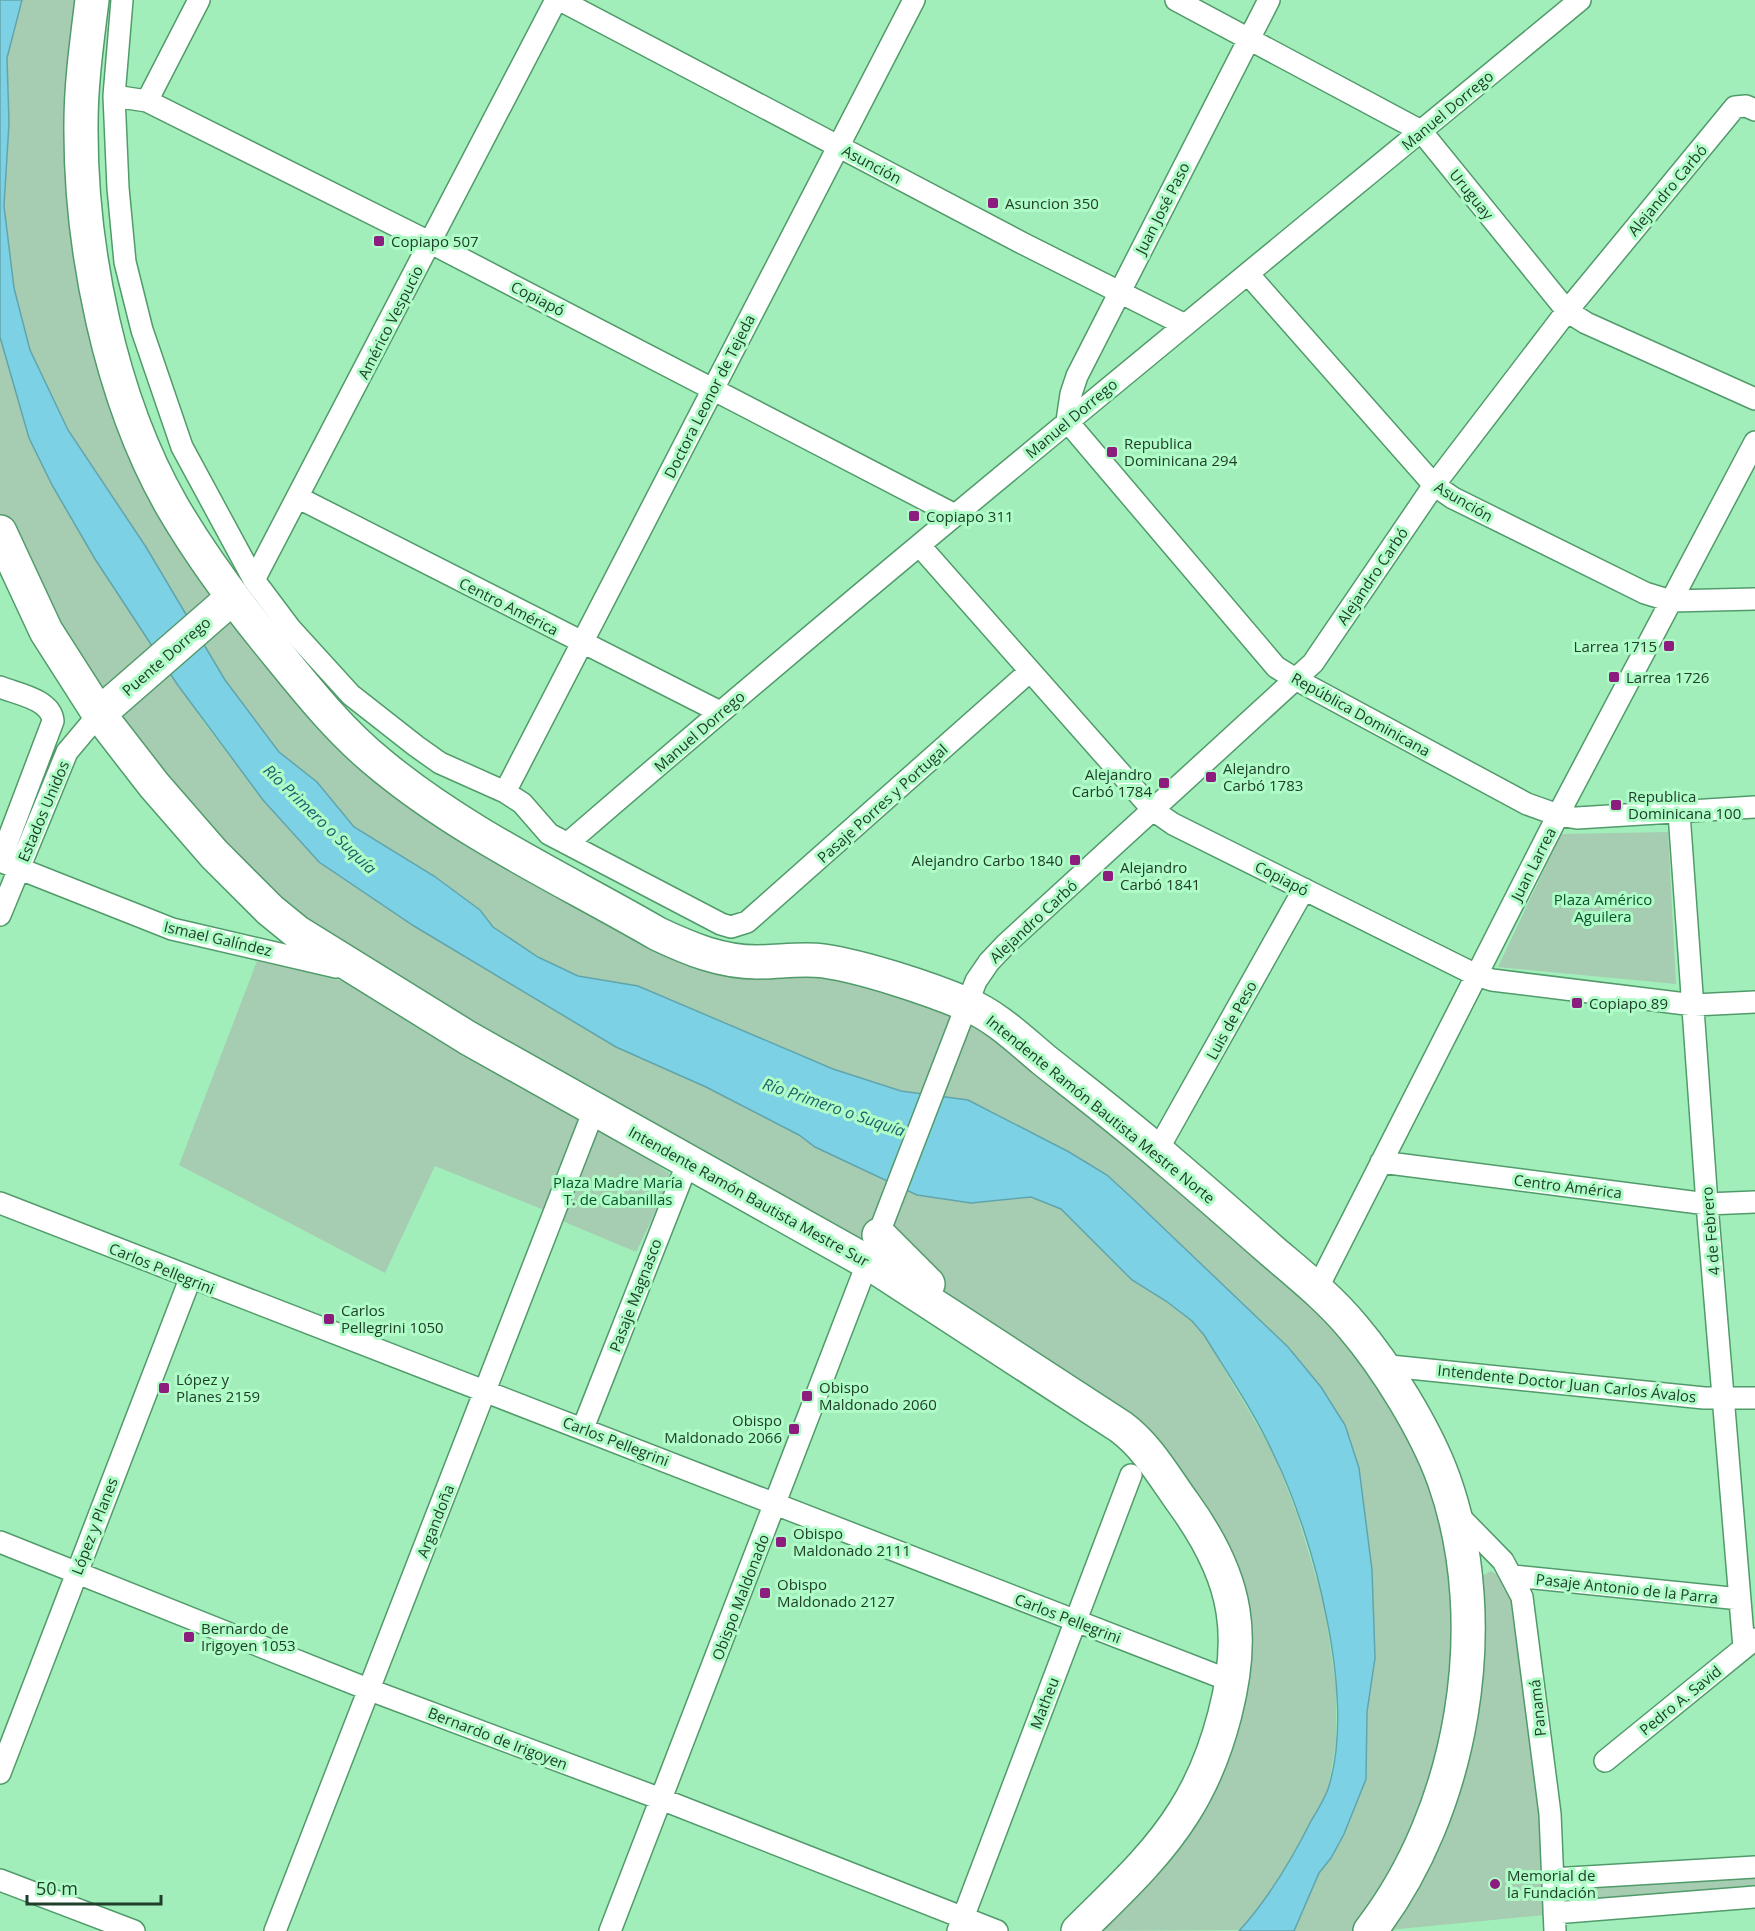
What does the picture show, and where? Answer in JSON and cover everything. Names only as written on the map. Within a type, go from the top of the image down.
[{"type":"main road","name":"Intendente Ramón Bautista Mestre Norte","points":[[92,0],[81,123],[82,175],[92,259],[106,332],[127,408],[172,507],[243,589],[335,723],[382,766],[461,820],[658,934],[706,955],[727,959],[753,962],[810,960],[839,964],[966,1004],[993,1019],[1157,1151],[1317,1289],[1353,1327],[1380,1365],[1422,1430],[1443,1477],[1454,1511],[1463,1559],[1467,1612],[1461,1718],[1449,1770],[1430,1826],[1396,1898],[1370,1931]]},
{"type":"main road","name":"Intendente Ramón Bautista Mestre Sur","points":[[0,532],[46,631],[106,708],[154,785],[238,880],[297,932],[372,980],[594,1110],[688,1162],[878,1237],[971,1328],[1121,1427],[1135,1438],[1149,1455],[1196,1522],[1225,1578],[1233,1611],[1236,1637],[1231,1680],[1218,1738],[1200,1783],[1184,1813],[1131,1877],[1077,1931]]},
{"type":"main road","name":"Puente Dorrego","points":[[106,708],[243,589]]},
{"type":"street","points":[[122,0],[114,96],[118,188],[125,262],[142,330],[182,447],[243,589],[290,628],[351,695],[440,763],[505,792],[522,803],[549,834],[568,843]]},
{"type":"street","points":[[147,101],[199,0]]},
{"type":"street","name":"Américo Vespucio","points":[[243,589],[299,498],[558,0]]},
{"type":"street","name":"Asunción","points":[[558,0],[1185,325]]},
{"type":"street","name":"Doctora Leonor de Tejeda","points":[[505,792],[914,0]]},
{"type":"street","name":"Uruguay","points":[[1176,0],[1421,131],[1567,310],[1586,323],[1755,399]]},
{"type":"street","name":"Juan José Paso","points":[[1067,421],[1071,394],[1077,376],[1269,0]]},
{"type":"street","name":"Manuel Dorrego","points":[[568,843],[720,712],[1067,421],[1249,275],[1580,0]]},
{"type":"street","name":"Copiapó","points":[[114,96],[147,101],[430,243],[955,515]]},
{"type":"street","name":"Alejandro Carbó","points":[[954,1034],[976,981],[988,962],[1313,663],[1434,486],[1567,310],[1745,108]]},
{"type":"street","name":"Asunción","points":[[1249,275],[1434,486],[1453,498],[1645,593],[1671,601],[1755,599]]},
{"type":"street","name":"República Dominicana","points":[[1067,421],[1276,667],[1297,680],[1527,804],[1558,814],[1577,818],[1755,807]]},
{"type":"street","name":"Juan Larrea","points":[[1317,1289],[1558,814],[1755,442]]},
{"type":"street","name":"Centro América","points":[[299,498],[580,643],[720,712]]},
{"type":"street","name":"Copiapó","points":[[920,546],[1153,810],[1173,824],[1476,975],[1491,980],[1694,1005],[1755,1002]]},
{"type":"street","name":"Pasaje Porres y Portugal","points":[[568,843],[731,927],[747,922],[1029,672]]},
{"type":"street","points":[[0,687],[44,704],[52,714],[53,721],[6,863]]},
{"type":"street","name":"Estados Unidos","points":[[0,915],[6,863],[67,752],[106,708]]},
{"type":"street","name":"4 de Febrero","points":[[1679,813],[1707,1204],[1740,1599],[1749,1644]]},
{"type":"street","name":"Ismael Galíndez","points":[[6,863],[172,929],[323,963],[372,980]]},
{"type":"street","name":"Luis de Peso","points":[[1157,1151],[1304,889]]},
{"type":"street","name":"Obispo Maldonado","points":[[610,1931],[776,1504],[954,1034]]},
{"type":"street","name":"Argandoña","points":[[274,1931],[370,1690],[594,1110]]},
{"type":"street","name":"Pasaje Magnasco","points":[[583,1428],[688,1162]]},
{"type":"street","name":"Centro América","points":[[1381,1162],[1707,1204],[1755,1202]]},
{"type":"street","name":"Carlos Pellegrini","points":[[0,1203],[190,1279],[583,1428],[1074,1621],[1231,1680]]},
{"type":"street","name":"López y Planes","points":[[0,1773],[190,1279]]},
{"type":"street","name":"Intendente Doctor Juan Carlos Ávalos","points":[[1380,1365],[1725,1398],[1755,1398]]},
{"type":"street","name":"Matheu","points":[[960,1925],[1131,1475]]},
{"type":"street","name":"Panamá","points":[[1454,1511],[1503,1561],[1514,1576],[1527,1617],[1550,1814],[1554,1922]]},
{"type":"street","name":"Bernardo de Irigoyen","points":[[0,1542],[370,1690],[661,1800],[960,1925],[997,1931]]},
{"type":"street","name":"Pasaje Antonio de la Parra","points":[[1514,1576],[1740,1599]]},
{"type":"street","name":"Pedro A. Savid","points":[[1605,1761],[1749,1644]]},
{"type":"street","points":[[1552,1879],[1755,1867]]},
{"type":"street","points":[[0,1880],[134,1931]]},
{"type":"street","points":[[1554,1922],[1755,1897]]},
{"type":"green space","points":[[22,0],[92,0],[83,175],[150,461],[335,722],[658,934],[966,1004],[1317,1289],[1443,1477],[1461,1718],[1370,1931],[1294,1931],[1319,1873],[1331,1858],[1344,1834],[1366,1779],[1367,1712],[1375,1658],[1345,1425],[1321,1387],[1288,1347],[1107,1175],[1069,1152],[968,1100],[901,1091],[833,1069],[638,986],[578,976],[538,956],[493,927],[480,910],[434,876],[354,827],[317,782],[279,752],[225,680],[146,547],[68,430],[30,350],[14,288],[4,206],[9,123],[7,58]]},
{"type":"green space","points":[[0,337],[29,438],[95,559],[205,724],[263,800],[319,862],[414,926],[616,1047],[706,1087],[799,1135],[815,1147],[917,1195],[971,1203],[1031,1197],[1061,1209],[1132,1280],[1166,1301],[1192,1321],[1204,1335],[1274,1454],[1297,1514],[1324,1604],[1336,1688],[1336,1742],[1328,1789],[1288,1869],[1240,1930],[1078,1931],[1195,1792],[1233,1611],[1141,1445],[372,980],[190,827],[0,532]]},
{"type":"green space","name":"Plaza Américo Aguilera","points":[[1668,832],[1676,984],[1498,967],[1561,834]]},
{"type":"green space","points":[[257,961],[369,987],[578,1120],[544,1210],[435,1166],[385,1273],[179,1165]]},
{"type":"green space","name":"Plaza Madre María T. de Cabanillas","points":[[599,1125],[673,1176],[636,1252],[560,1220]]},
{"type":"green space","points":[[1491,1571],[1499,1576],[1516,1607],[1525,1667],[1540,1825],[1544,1915],[1378,1931],[1419,1868],[1477,1579]]},
{"type":"green space","points":[[1755,1872],[1755,1887],[1563,1905],[1562,1888]]},
{"type":"water","name":"Río Primero o Suquía","points":[[0,0],[22,0],[7,58],[9,123],[4,206],[14,288],[30,350],[68,430],[146,547],[225,680],[279,752],[317,782],[354,827],[434,876],[480,910],[493,927],[538,957],[578,976],[638,986],[833,1069],[901,1091],[968,1100],[1069,1152],[1107,1175],[1288,1347],[1321,1387],[1345,1425],[1359,1468],[1372,1570],[1375,1658],[1367,1712],[1366,1779],[1344,1834],[1331,1858],[1319,1873],[1294,1931],[1239,1931],[1279,1879],[1328,1789],[1336,1752],[1337,1710],[1334,1665],[1327,1618],[1303,1528],[1273,1453],[1258,1423],[1204,1335],[1192,1321],[1166,1301],[1132,1280],[1061,1209],[1031,1197],[971,1203],[917,1195],[815,1147],[799,1135],[706,1087],[616,1047],[414,926],[319,862],[263,800],[177,684],[95,559],[52,485],[29,438],[0,337]]},
{"type":"place","name":"Asuncion 350","points":[[993,203]]},
{"type":"place","name":"Copiapo 507","points":[[379,241]]},
{"type":"place","name":"Republica Dominicana 294","points":[[1112,452]]},
{"type":"place","name":"Copiapo 311","points":[[914,516]]},
{"type":"place","name":"Larrea 1715","points":[[1669,646]]},
{"type":"place","name":"Larrea 1726","points":[[1614,677]]},
{"type":"place","name":"Alejandro Carbó 1783","points":[[1211,777]]},
{"type":"place","name":"Alejandro Carbó 1784","points":[[1164,783]]},
{"type":"place","name":"Republica Dominicana 100","points":[[1616,805]]},
{"type":"place","name":"Alejandro Carbo 1840","points":[[1075,860]]},
{"type":"place","name":"Alejandro Carbó 1841","points":[[1108,876]]},
{"type":"place","name":"Copiapo 89","points":[[1577,1003]]},
{"type":"place","name":"Carlos Pellegrini 1050","points":[[329,1319]]},
{"type":"place","name":"López y Planes 2159","points":[[164,1388]]},
{"type":"place","name":"Obispo Maldonado 2060","points":[[807,1396]]},
{"type":"place","name":"Obispo Maldonado 2066","points":[[794,1429]]},
{"type":"place","name":"Obispo Maldonado 2111","points":[[781,1542]]},
{"type":"place","name":"Obispo Maldonado 2127","points":[[765,1593]]},
{"type":"place","name":"Bernardo de Irigoyen 1053","points":[[189,1637]]},
{"type":"place","name":"Memorial de la Fundación","points":[[1495,1884]]}]
